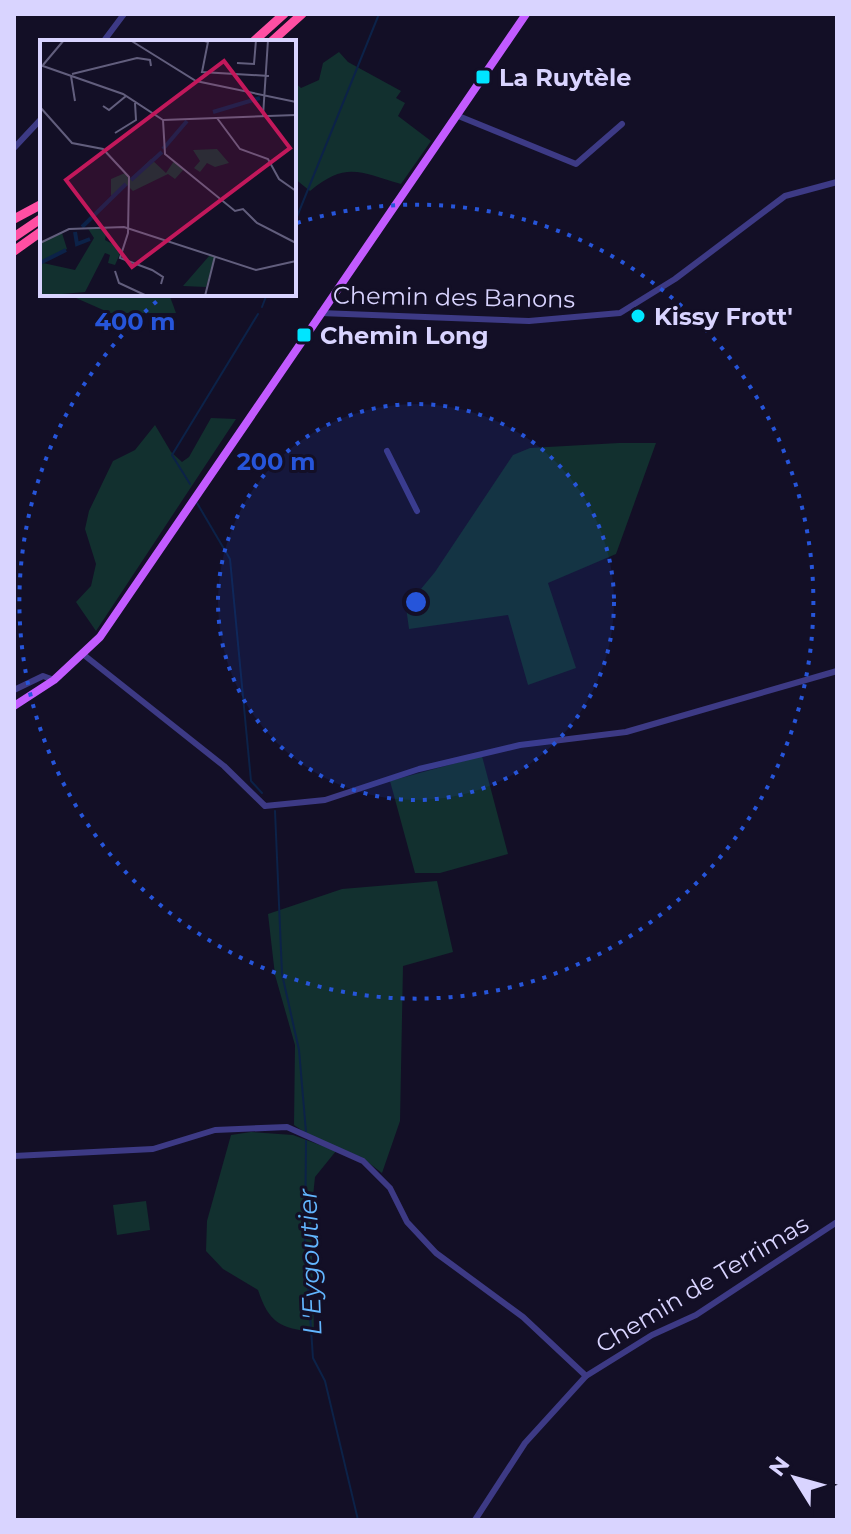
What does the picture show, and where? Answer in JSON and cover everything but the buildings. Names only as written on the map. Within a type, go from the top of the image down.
[{"type":"highway","points":[[255,40],[284,14]]},
{"type":"highway","points":[[273,40],[302,14]]},
{"type":"highway","points":[[14,219],[40,205]]},
{"type":"highway","points":[[14,237],[40,219]]},
{"type":"highway","points":[[14,251],[40,232]]},
{"type":"main road","points":[[14,706],[39,691],[84,655],[112,620],[525,15]]},
{"type":"street","points":[[104,40],[124,14]]},
{"type":"street","points":[[456,115],[576,164],[622,124]]},
{"type":"street","points":[[14,148],[40,120]]},
{"type":"street","name":"Chemin des Banons","points":[[320,313],[529,321],[620,313],[675,279],[785,196],[837,182]]},
{"type":"street","points":[[387,451],[417,511]]},
{"type":"street","points":[[84,655],[224,766],[265,806],[277,807],[325,800],[419,769],[520,745],[626,732],[837,671]]},
{"type":"street","points":[[14,690],[43,676],[54,680]]},
{"type":"street","points":[[14,1156],[153,1149],[215,1130],[287,1127],[363,1161],[390,1188],[407,1222],[436,1253],[523,1317],[586,1376]]},
{"type":"street","name":"Chemin de Terrimas","points":[[475,1520],[525,1443],[586,1376],[652,1335],[696,1315],[837,1222]]},
{"type":"green space","points":[[339,52],[348,62],[401,91],[396,98],[405,103],[398,116],[431,141],[401,184],[364,173],[344,172],[310,191],[296,180],[296,84],[301,88],[319,80],[323,63]]},
{"type":"green space","points":[[72,296],[170,296],[176,313],[110,313]]},
{"type":"green space","points":[[211,418],[236,419],[96,631],[76,602],[91,586],[96,564],[85,529],[89,511],[113,461],[135,450],[155,425],[171,452],[182,462],[189,457]]},
{"type":"green space","points":[[656,443],[616,554],[548,583],[576,668],[528,685],[508,615],[409,629],[406,607],[435,572],[513,455],[530,448]]},
{"type":"green space","points":[[482,756],[508,854],[440,873],[415,873],[390,781]]},
{"type":"green space","points":[[437,881],[453,952],[403,966],[400,1121],[382,1173],[361,1157],[313,1138],[294,1125],[295,1045],[275,975],[268,914],[342,889]]},
{"type":"green space","points":[[251,1132],[293,1135],[336,1151],[315,1177],[311,1215],[314,1332],[277,1322],[267,1310],[258,1290],[223,1269],[206,1251],[207,1221],[231,1135]]},
{"type":"green space","points":[[146,1201],[150,1230],[117,1235],[113,1205]]},
{"type":"waterway","name":"L'Eygoutier","points":[[296,219],[379,14]]},
{"type":"waterway","name":"L'Eygoutier","points":[[262,307],[266,296]]},
{"type":"waterway","name":"L'Eygoutier","points":[[190,484],[172,455],[258,314]]},
{"type":"waterway","name":"L'Eygoutier","points":[[197,503],[230,559],[251,781],[262,793]]},
{"type":"waterway","name":"L'Eygoutier","points":[[275,811],[282,974],[299,1050],[306,1132]]},
{"type":"waterway","name":"L'Eygoutier","points":[[306,1141],[305,1242],[313,1358],[325,1381],[358,1520]]},
{"type":"place","name":"La Ruytèle","points":[[483,77]]},
{"type":"place","name":"Kissy Frott'","points":[[638,316]]},
{"type":"place","name":"Chemin Long","points":[[304,335]]}]
